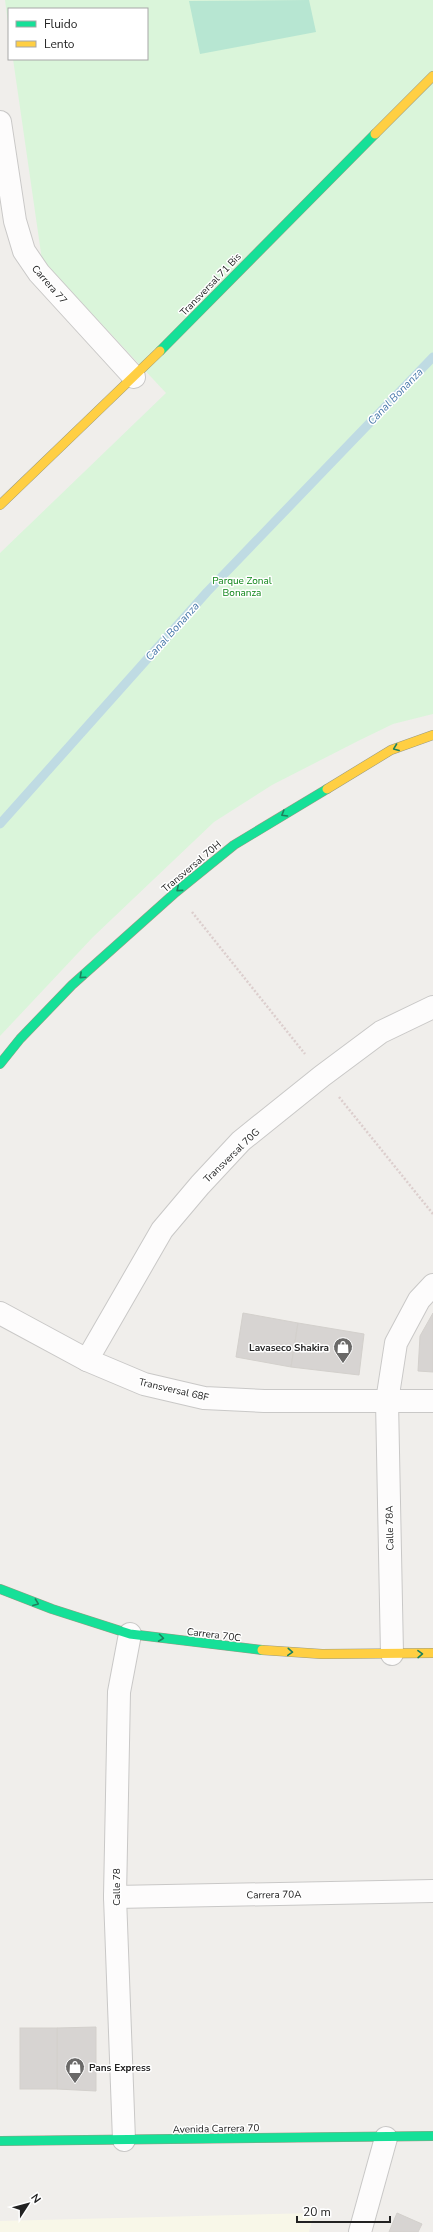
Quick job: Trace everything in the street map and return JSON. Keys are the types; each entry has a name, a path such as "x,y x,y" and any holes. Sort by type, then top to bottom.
{"street":[{"name":"Transversal 71 Bis","path":"0,505 134,377 316,192 433,76"},
{"name":"Carrera 77","path":"0,122 15,222 24,251 39,274 134,377"},
{"name":"Transversal 70H","path":"0,1064 20,1039 72,985 176,892 234,845 391,750 433,735"},
{"name":"Transversal 70G","path":"87,1360 162,1230 200,1185 241,1141 322,1076 381,1032 433,1007"},
{"name":"Calle 78A","path":"392,1654 387,1401 396,1343 419,1300 433,1285"},
{"name":"Transversal 68F","path":"0,1313 87,1360 144,1384 204,1398 264,1401 433,1401"},
{"name":"Carrera 70C","path":"0,1589 52,1609 130,1634 240,1648 322,1654 433,1653"},
{"name":"Calle 78","path":"124,2140 115,1897 119,1692 130,1634"},
{"name":"Carrera 70A","path":"115,1897 433,1891"},
{"name":"Avenida Carrera 70","path":"0,2141 386,2138 433,2136"},
{"path":"360,2232 386,2138"}],"shaded area":[{"path":"314,2213 309,2232 0,2232 0,2221"}],"green space":[{"name":"Parque Zonal Bonanza","path":"5,0 433,0 433,714 393,724 358,741 272,785 214,822 93,937 0,1036 0,553 166,393 42,260 13,60 148,60 148,8 8,8 8,23"},
{"path":"309,0 316,32 200,54 189,1"}],"building":[{"path":"243,1313 298,1323 291,1367 236,1357"},
{"path":"433,1313 433,1372 418,1371 420,1336"},
{"path":"298,1323 364,1334 359,1375 291,1367"},
{"path":"96,2027 96,2091 57,2089 57,2028"},
{"path":"20,2028 57,2028 57,2089 20,2089"},
{"path":"397,2213 422,2224 418,2232 389,2232"}],"waterway":[{"name":"Canal Bonanza","path":"0,824 207,592 433,357"}],"traffic: fast":[{"path":"160,351 375,134"},
{"path":"0,1064 20,1039 72,985 176,892 234,845 327,789"},
{"path":"0,1589 52,1609 130,1634 262,1650"},
{"path":"0,2141 433,2136"}],"traffic: slow":[{"path":"375,134 433,76"},
{"path":"0,505 160,351"},
{"path":"327,789 391,750 433,735"},
{"path":"262,1650 322,1654 433,1653"}],"place":[{"name":"Lavaseco Shakira","path":"343,1364"},
{"name":"Pans Express","path":"75,2084"}]}
